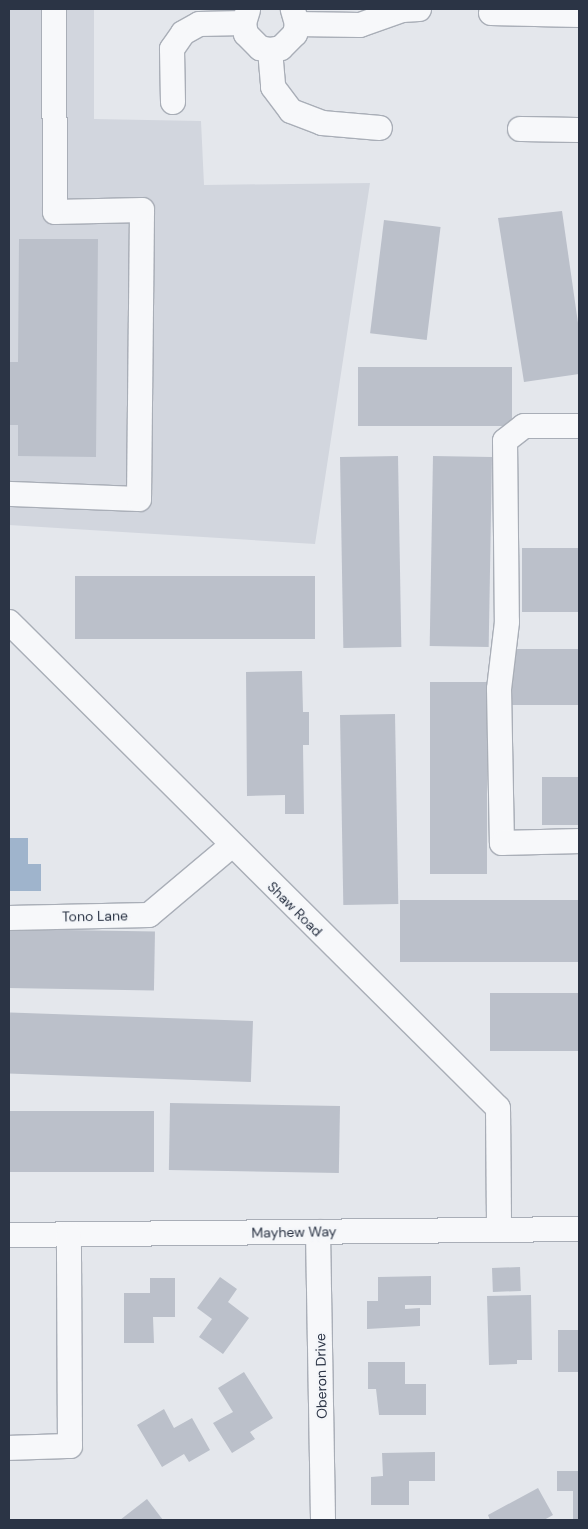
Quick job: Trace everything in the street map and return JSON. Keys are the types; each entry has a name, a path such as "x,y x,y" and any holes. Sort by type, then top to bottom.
{"street":[{"path":"9,494 139,499 142,210 55,212 54,9"},
{"path":"173,102 172,49 183,33 199,24 246,16 251,42 270,50 289,43 295,16 360,25 402,10 419,9"},
{"path":"491,13 579,15"},
{"path":"270,50 273,87 290,110 322,123 380,128"},
{"path":"520,129 579,130"},
{"path":"579,426 524,426 505,441 507,622 499,689 502,843 579,841"},
{"name":"Shaw Road","path":"9,622 231,846 498,1108 499,1229"},
{"name":"Tono Lane","path":"9,918 150,915 231,846"},
{"name":"Mayhew Way","path":"9,1234 579,1229"},
{"name":"Oberon Drive","path":"318,1232 323,1520"},
{"path":"9,1448 70,1446 69,1234"}],"shaded area":[{"path":"9,9 94,9 94,119 201,121 204,185 370,183 315,544 9,525"}],"water":[{"path":"9,838 28,838 28,864 41,864 41,891 9,891"}],"building":[{"path":"562,211 579,330 579,374 524,382 498,218"},
{"path":"384,220 441,227 427,340 370,333"},
{"path":"19,239 98,239 96,457 18,456 18,425 9,425 9,362 18,362"},
{"path":"358,367 512,367 512,426 358,426"},
{"path":"398,456 401,647 343,648 340,457"},
{"path":"433,456 492,457 489,647 430,646"},
{"path":"522,548 579,548 579,612 522,612"},
{"path":"75,576 315,576 315,639 75,639"},
{"path":"507,649 579,649 579,705 507,705"},
{"path":"302,671 303,712 309,712 309,745 303,745 304,814 285,814 285,795 247,796 246,672"},
{"path":"430,682 487,682 487,874 430,874"},
{"path":"395,714 398,904 343,905 340,715"},
{"path":"542,777 579,777 579,825 542,825"},
{"path":"400,900 579,900 579,962 400,962"},
{"path":"9,929 155,932 154,991 9,988"},
{"path":"490,993 579,993 579,1051 490,1051"},
{"path":"10,1013 253,1021 251,1082 9,1074"},
{"path":"170,1103 340,1106 339,1173 169,1170"},
{"path":"9,1111 154,1111 154,1172 9,1172"},
{"path":"520,1267 521,1291 493,1292 492,1268"},
{"path":"431,1276 431,1305 405,1305 405,1309 420,1308 420,1326 367,1329 367,1301 378,1301 378,1277"},
{"path":"220,1277 237,1289 228,1302 249,1318 223,1354 199,1337 212,1319 197,1308"},
{"path":"150,1278 175,1278 175,1317 153,1317 154,1343 124,1343 124,1293 150,1293"},
{"path":"531,1295 532,1360 517,1360 517,1364 489,1365 487,1296"},
{"path":"558,1330 579,1330 579,1372 558,1372"},
{"path":"368,1362 405,1362 405,1384 426,1384 426,1415 379,1415 376,1389 368,1389"},
{"path":"244,1372 273,1418 250,1432 255,1439 232,1453 213,1423 233,1412 218,1388"},
{"path":"164,1409 174,1428 192,1418 210,1450 189,1462 184,1454 162,1467 137,1425"},
{"path":"435,1452 435,1481 409,1481 409,1505 371,1505 371,1477 383,1476 382,1453"},
{"path":"557,1471 579,1471 579,1520 573,1520 573,1491 557,1491"},
{"path":"538,1488 553,1515 544,1520 490,1520 488,1515"},
{"path":"147,1499 163,1520 120,1520"}]}
